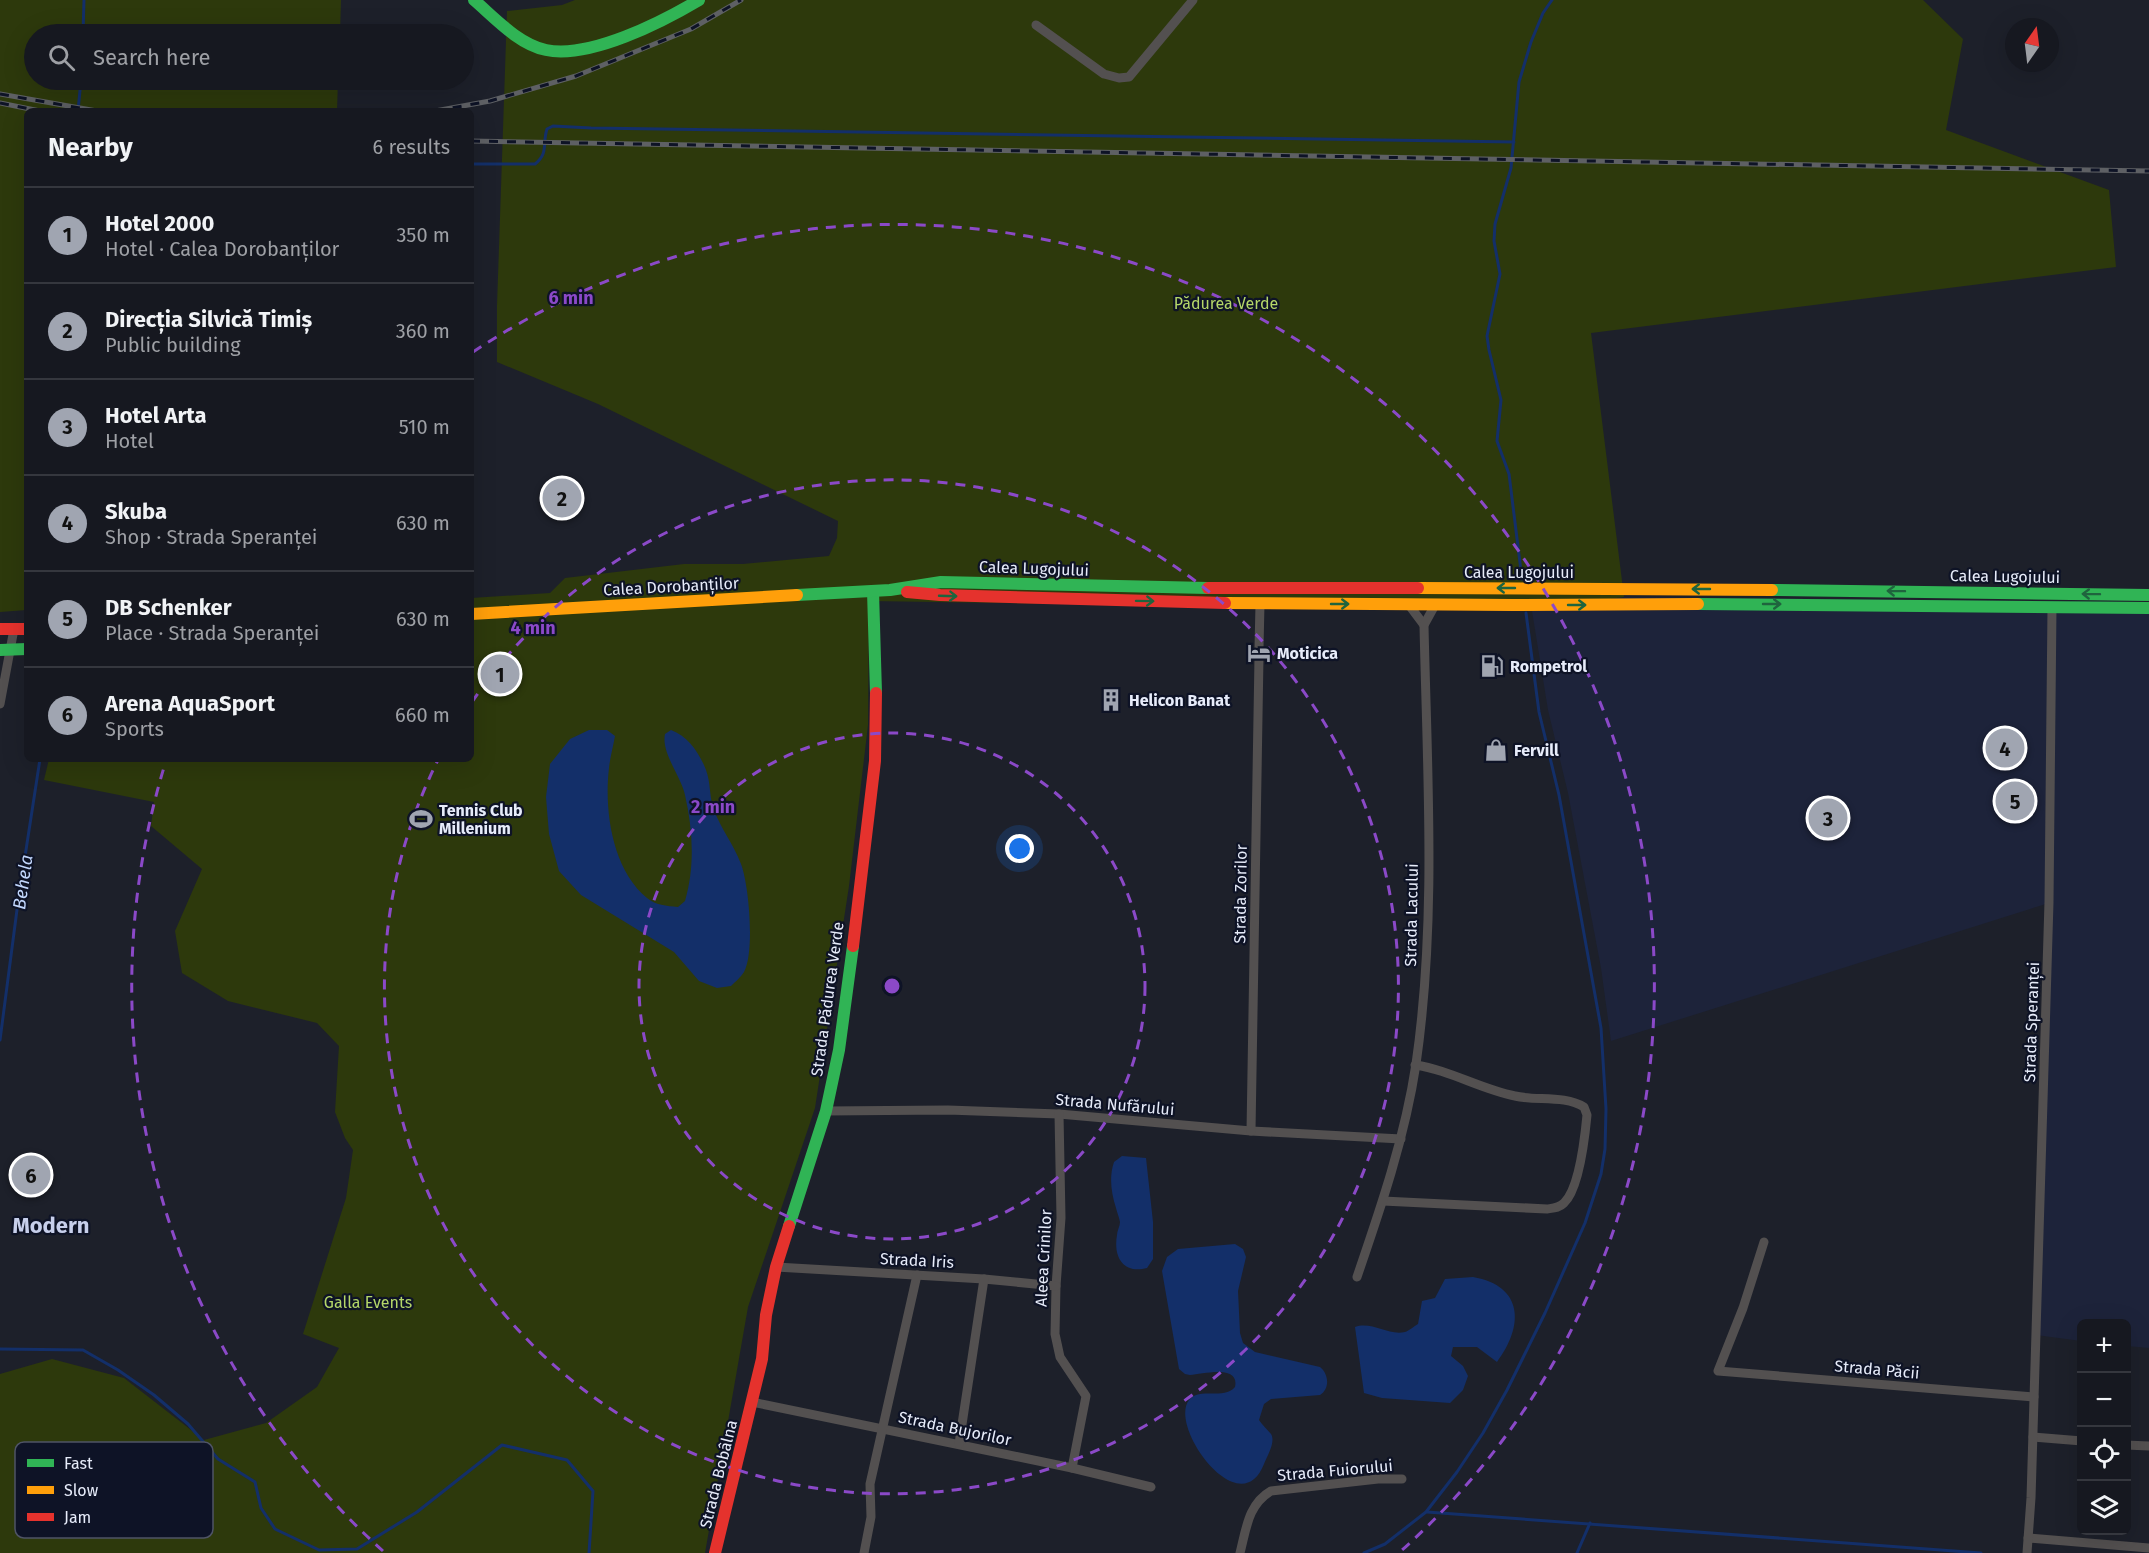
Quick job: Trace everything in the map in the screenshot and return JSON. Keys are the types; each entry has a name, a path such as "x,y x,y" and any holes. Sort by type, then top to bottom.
{"main road":[{"path":"474,0 515,35 548,50 564,51 614,40 699,0"},
{"name":"Calea Lugojului","path":"873,591 941,582 1260,589 1791,589 2149,595"},
{"name":"Calea Lugojului","path":"890,590 940,596 1260,604 1777,603 2149,608"},
{"name":"Calea Dorobanților","path":"474,614 873,591"},
{"name":"Strada Pădurea Verde","path":"752,1402 762,1359 766,1316 776,1267 826,1112 846,1001 873,785 876,725 873,591"},
{"path":"0,629 21,629"},
{"path":"5,650 24,649"},
{"name":"Strada Bobâlna","path":"715,1553 752,1402"}],"street":[{"path":"1036,25 1104,74 1119,78 1129,77 1193,0"},
{"name":"Strada Zorilor","path":"1251,1131 1260,604"},
{"path":"1409,605 1424,625"},
{"name":"Strada Lacului","path":"1357,1277 1401,1139 1415,1065 1425,979 1428,918 1424,625 1435,605"},
{"name":"Strada Speranței","path":"2027,1553 2049,902 2052,607"},
{"path":"0,704 5,650 21,629"},
{"path":"1383,1201 1547,1209 1562,1205 1574,1186 1587,1115 1584,1107 1569,1101 1516,1097 1495,1092 1432,1068 1415,1065"},
{"name":"Strada Nufărului","path":"826,1112 948,1110 1059,1114 1251,1131 1401,1139"},
{"name":"Aleea Crinilor","path":"1059,1114 1062,1201 1055,1334 1058,1353 1086,1396 1072,1468"},
{"name":"Strada Păcii","path":"1764,1242 1743,1308 1718,1371 2034,1397"},
{"name":"Strada Iris","path":"776,1267 984,1279 1056,1286"},
{"path":"864,1553 871,1517 870,1484 917,1275"},
{"path":"959,1444 984,1279"},
{"name":"Strada Bujorilor","path":"752,1402 1072,1468 1151,1487"},
{"path":"2032,1437 2077,1441"},
{"path":"2131,1445 2149,1446"},
{"name":"Strada Fuiorului","path":"1240,1551 1253,1508 1271,1491 1366,1480 1402,1479"},
{"path":"2028,1538 2149,1548"}],"shaded area":[{"path":"1624,597 2149,602 2149,1348 2131,1346 2131,1319 2077,1319 2077,1340 2036,1335 2049,903 1611,1041 1601,968 1568,793 1548,710 1532,611"}],"green space":[{"path":"0,0 341,0 340,24 24,24 24,90 338,90 337,108 24,108 24,610 0,612"},
{"name":"Pădurea Verde","path":"575,0 1923,0 1963,39 1946,130 2109,190 2116,267 1591,333 1624,597 1532,611 869,601 868,725 849,886 815,1108 748,1307 705,1553 0,1553 0,1374 52,1359 124,1378 204,1440 266,1423 317,1387 339,1348 303,1334 346,1198 353,1150 345,1138 335,1112 339,1046 317,1023 228,1001 182,973 175,931 202,869 151,826 154,802 44,780 48,762 474,762 474,598 550,593 565,578 684,564 743,564 829,556 837,538 838,521 598,404 497,362 507,11 562,5"}],"water":[{"path":"589,730 607,730 615,736 609,764 608,784 613,838 618,855 635,886 647,898 661,905 678,907 685,901 692,862 690,822 685,795 666,749 665,734 671,730 683,737 693,746 700,758 708,775 714,810 741,864 746,887 750,918 749,950 743,974 731,986 717,988 699,981 674,952 581,895 559,871 549,834 546,797 550,764 570,739"},
{"path":"1122,1156 1146,1158 1153,1222 1153,1259 1147,1268 1132,1269 1126,1266 1117,1251 1117,1233 1120,1222 1111,1179 1114,1162"},
{"path":"1235,1244 1243,1249 1246,1257 1238,1291 1240,1333 1243,1343 1255,1352 1320,1367 1327,1381 1320,1395 1271,1399 1264,1404 1259,1420 1271,1434 1271,1449 1253,1480 1239,1484 1224,1478 1197,1448 1188,1430 1185,1413 1189,1400 1193,1396 1225,1393 1235,1387 1235,1380 1232,1375 1226,1373 1211,1372 1190,1375 1179,1369 1162,1271 1167,1257 1178,1249"},
{"path":"1473,1277 1490,1282 1502,1289 1510,1298 1514,1309 1515,1322 1512,1335 1497,1362 1477,1347 1453,1347 1451,1356 1463,1366 1468,1376 1463,1390 1450,1403 1382,1398 1364,1393 1355,1327 1368,1326 1399,1333 1407,1331 1418,1324 1422,1301 1435,1298 1445,1279"}],"waterway":[{"name":"Behela","path":"83,24 84,0"},
{"path":"1522,579 1509,474 1497,441 1501,400 1487,336 1500,274 1494,241 1495,224 1511,168 1519,82 1531,42 1543,13 1552,0"},
{"name":"Behela","path":"78,108 80,90"},
{"path":"474,164 535,164 544,152 547,129 553,126 1514,142"},
{"path":"1364,1553 1385,1544 1426,1512 1483,1433 1545,1313 1585,1223 1601,1174 1605,1149 1606,1109 1601,1028 1559,795 1539,712 1526,613"},
{"name":"Behela","path":"0,1040 40,762"},
{"path":"0,1349 83,1350 118,1370 154,1395 188,1424 203,1442"},
{"path":"213,1453 218,1459 255,1482 261,1508 275,1529 319,1550 357,1549 417,1512 502,1445 567,1460 593,1491 589,1553"},
{"path":"1427,1512 1981,1553"},
{"path":"1577,1553 1590,1523"}],"railway":[{"path":"452,108 490,101 576,76 691,29 741,0"},
{"path":"0,94 80,108"},
{"path":"0,103 25,108"},
{"path":"474,141 2149,171"}],"traffic: fast":[{"path":"474,0 507,30 526,42 546,50 564,51 583,49 625,37 699,0"},
{"path":"797,595 890,590 941,582 1208,588"},
{"path":"1772,590 2149,595"},
{"path":"873,591 876,693"},
{"path":"1698,604 2149,608"},
{"path":"0,650 24,649"},
{"path":"789,1226 826,1111 839,1050 853,946"}],"traffic: slow":[{"path":"1418,588 1772,590"},
{"path":"474,614 797,595"},
{"path":"1225,603 1698,604"}],"traffic: jam":[{"path":"1208,588 1418,588"},
{"path":"907,592 940,595 1225,603"},
{"path":"0,629 24,629"},
{"path":"853,946 875,761 876,693"},
{"path":"715,1553 762,1359 766,1315 776,1267 789,1226"}],"place":[{"name":"Direcția Silvică Timiș","path":"562,498"},
{"name":"Moticica","path":"1259,653"},
{"name":"Rompetrol","path":"1492,666"},
{"name":"Hotel 2000","path":"500,674"},
{"name":"Helicon Banat","path":"1111,700"},
{"name":"Skuba","path":"2005,748"},
{"name":"Fervill","path":"1496,750"},
{"name":"DB Schenker","path":"2015,801"},
{"name":"Hotel Arta","path":"1828,818"},
{"name":"Tennis Club Millenium","path":"421,819"},
{"name":"Arena AquaSport","path":"31,1175"}],"district":[{"name":"Modern","path":"51,1225"}],"park label":[{"name":"Galla Events","path":"368,1302"}]}
